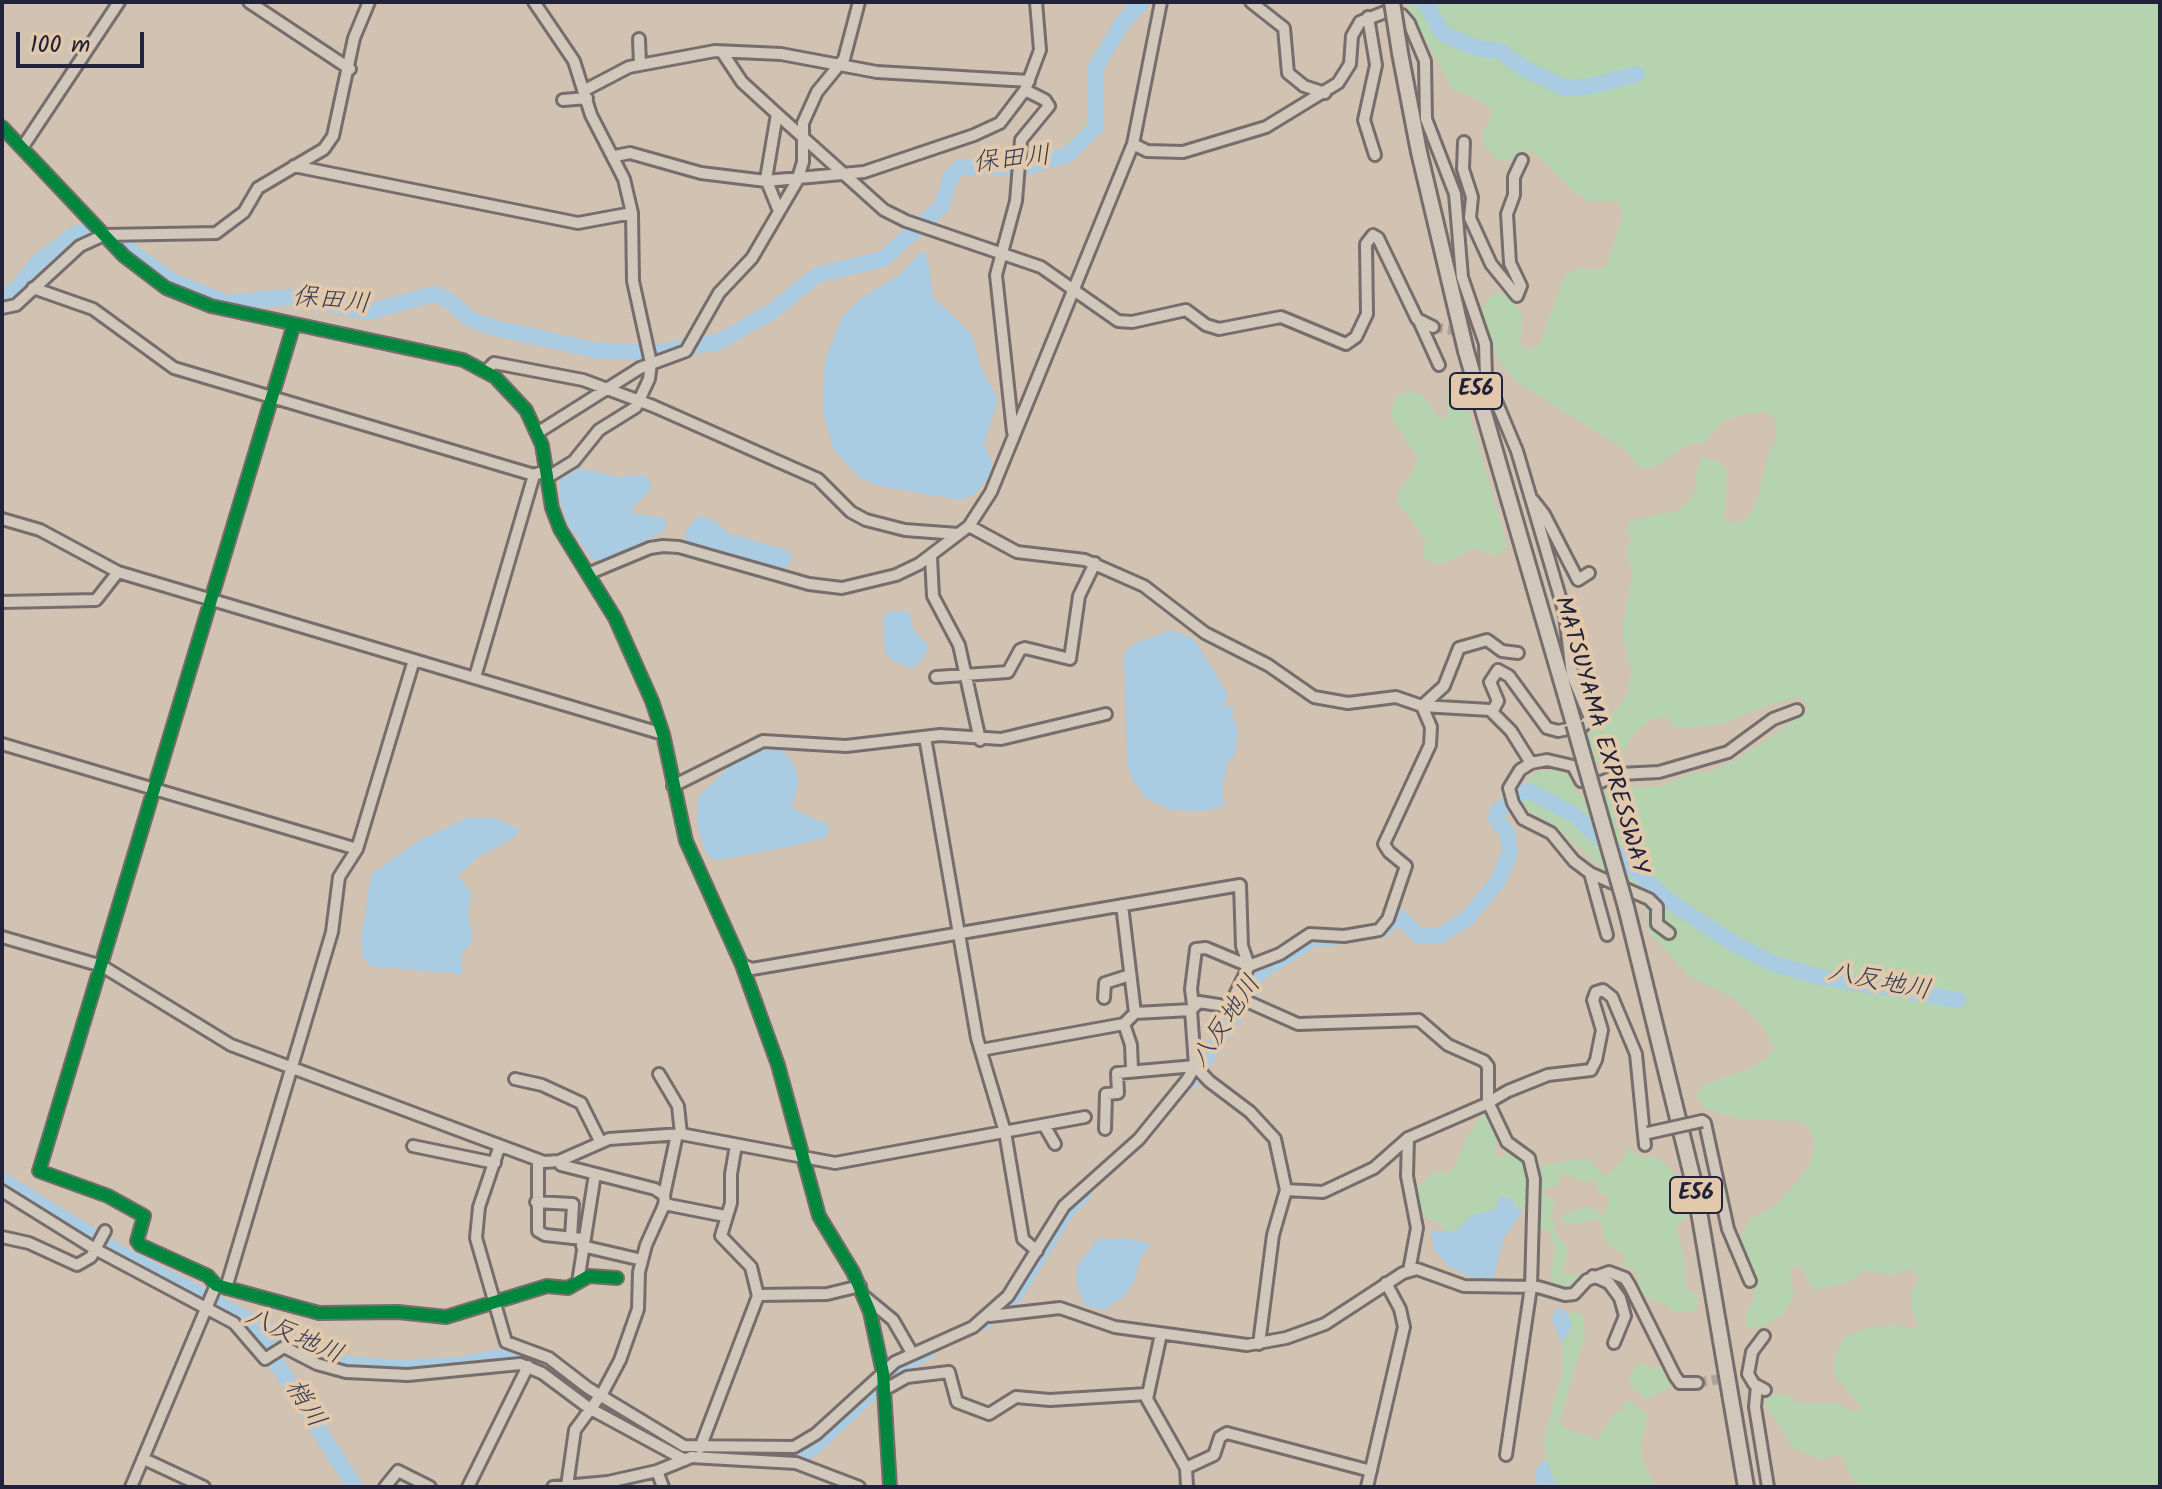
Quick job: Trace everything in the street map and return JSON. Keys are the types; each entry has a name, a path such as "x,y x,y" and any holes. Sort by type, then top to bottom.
{"highway":[{"name":"MATSUYAMA EXPRESSWAY","path":"1392,2 1419,152 1469,364 1626,907 1695,1188 1746,1487"}],"street":[{"path":"22,148 119,2"},
{"path":"249,2 350,69"},
{"path":"2,308 16,305 80,246 104,235 216,233 244,212 258,188 330,144 350,69 357,27 369,2"},
{"path":"33,288 93,309 174,368 534,475 548,474 574,461 599,430 628,414 641,401 651,363 633,281 632,213 615,156 596,125 574,61 534,2"},
{"path":"537,433 651,363 688,348 719,293 752,258 798,178 802,128 812,102 839,66 859,2"},
{"path":"615,156 630,153 701,173 766,181 845,176 880,168 988,129 1009,115 1027,86 1040,50 1036,2"},
{"path":"590,573 650,548 663,546 679,547 809,584 842,588 896,575 931,557 969,526 991,492 1133,144 1161,2"},
{"path":"1251,2 1284,28 1288,73 1304,86 1325,93"},
{"path":"1133,144 1156,152 1199,149 1266,127 1325,93 1345,74 1352,54 1352,36 1368,17 1385,12 1402,15 1420,41 1426,68 1426,119 1455,194 1463,286 1482,332 1488,385 1517,451 1531,498 1565,614 1572,675 1590,718 1583,726 1558,731 1547,728 1509,676 1498,670 1490,682 1498,701 1492,712"},
{"path":"1368,17 1376,65 1364,120 1375,155"},
{"path":"639,39 640,65"},
{"path":"563,100 586,94 640,65 699,52 781,54 839,66 1027,86 1049,106 1021,140 1016,201 1001,253 996,285 1014,434"},
{"path":"722,52 742,82 884,210 920,226 1041,267 1118,321 1132,322 1186,310 1206,325 1219,329 1281,317 1346,344 1356,337 1367,314 1366,244 1373,235 1378,238 1439,365"},
{"path":"777,114 766,181 779,211"},
{"path":"2,127 146,275 181,296 211,306 451,357 486,371 519,400 537,433 560,529 615,618 663,734 690,852 742,965 778,1065 819,1216 865,1297 883,1373 890,1487"},
{"path":"1464,142 1463,169 1472,197 1470,218 1491,264 1513,292 1520,295 1521,286 1510,263 1507,214 1522,160"},
{"path":"294,166 578,223 632,213"},
{"path":"1455,194 1470,208"},
{"path":"1420,323 1433,327"},
{"path":"294,324 39,1171 108,1196 144,1216 137,1241 140,1245 208,1276 219,1288 299,1309 337,1315 379,1312 446,1317 547,1286 568,1288 589,1276 617,1278"},
{"path":"1470,333 1482,332"},
{"path":"486,371 494,363 570,377 610,390 818,479 851,512 866,520 905,530 958,534"},
{"path":"475,677 534,475"},
{"path":"1531,498 1544,514 1578,580 1589,573"},
{"path":"2,519 40,530 118,572 663,734"},
{"path":"969,526 1017,552 1095,563 1159,595 1205,633 1268,665 1314,697 1348,703 1396,697 1422,706 1478,707 1492,712 1511,731 1531,763"},
{"path":"931,557 933,596 959,645 980,740"},
{"path":"936,677 1008,672 1020,650 1025,648 1070,659 1079,596 1095,563"},
{"path":"2,602 96,600 118,572"},
{"path":"1422,706 1444,686 1459,648 1487,640 1502,651 1518,653"},
{"path":"131,1487 206,1305 219,1288 293,1068 332,932 339,877 357,849 414,660"},
{"path":"981,1050 1124,1024 1135,1013 1192,1008 1199,1002 1225,1006 1235,996 1249,966 1280,954 1310,934 1372,933 1388,919 1406,866 1384,844 1430,745 1431,727 1422,706"},
{"path":"1669,933 1657,924 1657,907 1649,899 1590,873 1574,861 1551,833 1523,819 1513,803 1509,788 1520,770 1531,763 1560,761 1573,766 1581,781 1601,782 1620,774 1659,772 1728,752 1773,719 1797,710"},
{"path":"673,786 763,741 846,746 925,737 1001,739 1106,714"},
{"path":"925,737 981,1050 1005,1132 1023,1239 1037,1251"},
{"path":"2,744 357,849"},
{"path":"1590,873 1607,935"},
{"path":"742,965 752,969 1240,885 1242,946 1249,966"},
{"path":"1122,905 1135,1013"},
{"path":"2,937 102,966 231,1045 538,1161 559,1161 600,1141 679,1134 835,1163 1085,1117"},
{"path":"499,1148 479,1207 476,1238 506,1342 549,1358 600,1395 684,1446 794,1447 805,1442 883,1373 912,1353 973,1327 988,1316 1020,1281 1064,1206 1139,1139 1195,1066 1191,989 1196,949 1206,948 1249,966"},
{"path":"1104,998 1105,983 1130,975"},
{"path":"1286,1190 1316,1193 1331,1188 1374,1168 1408,1138 1548,1075 1591,1070 1602,1030 1594,996 1606,990 1636,1054 1645,1138 1702,1121 1705,1123 1728,1229 1750,1281"},
{"path":"1235,996 1298,1024 1419,1020 1448,1045 1484,1061 1489,1076 1488,1102 1507,1142 1525,1154 1531,1164 1531,1287 1506,1455"},
{"path":"1124,1024 1131,1045 1132,1069"},
{"path":"1105,1129 1106,1094 1118,1093 1117,1073 1132,1069 1195,1066 1271,1133 1286,1190 1273,1235 1259,1344"},
{"path":"567,1486 575,1430 620,1360 638,1309 642,1260 664,1200 679,1134 678,1106 659,1074"},
{"path":"515,1079 542,1085 581,1103 600,1141"},
{"path":"1044,1125 1055,1144"},
{"path":"1408,1138 1407,1176 1417,1228 1409,1271"},
{"path":"700,1448 758,1295 751,1267 722,1241 725,1216 731,1203 731,1174 736,1145"},
{"path":"413,1146 495,1163"},
{"path":"538,1161 538,1231 642,1260"},
{"path":"559,1161 561,1165 655,1189 664,1200 725,1216"},
{"path":"579,1241 595,1174"},
{"path":"2,1191 100,1240 206,1305 234,1323 265,1359 284,1347 317,1364 346,1372 408,1375 454,1372 497,1364 528,1366 589,1408 688,1458 796,1463 859,1487"},
{"path":"536,1202 573,1204 579,1241 578,1282"},
{"path":"2,1237 29,1243 70,1265 85,1262 100,1240"},
{"path":"988,1316 1060,1308 1104,1324 1232,1345 1259,1344 1325,1324 1409,1271 1424,1271 1464,1286 1531,1287 1574,1294 1593,1276 1609,1272 1625,1278 1680,1383 1697,1383"},
{"path":"1593,1276 1609,1283 1620,1298 1625,1316 1614,1343"},
{"path":"1367,1487 1404,1327 1400,1309 1386,1283"},
{"path":"758,1295 827,1294 860,1286"},
{"path":"865,1297 893,1320 912,1353"},
{"path":"1161,1334 1147,1394 1186,1468 1187,1487"},
{"path":"1764,1336 1752,1352 1745,1375 1761,1388 1755,1407 1768,1487"},
{"path":"468,1487 528,1366"},
{"path":"884,1390 907,1377 949,1372 957,1402 989,1414 1016,1397 1050,1400 1147,1394"},
{"path":"1186,1468 1214,1455 1220,1437 1227,1433 1371,1471"},
{"path":"553,1487 657,1471 712,1447"},
{"path":"144,1459 204,1487"},
{"path":"385,1487 398,1471 430,1487"},
{"path":"657,1471 663,1487"}],"green space":[{"path":"1405,2 2160,2 2160,1487 1867,1487 1853,1481 1840,1453 1823,1460 1794,1449 1765,1402 1768,1396 1784,1394 1797,1403 1834,1403 1853,1411 1860,1410 1861,1406 1834,1375 1835,1355 1845,1337 1868,1328 1892,1325 1915,1328 1918,1324 1911,1307 1912,1292 1919,1277 1911,1269 1894,1275 1864,1271 1850,1282 1814,1290 1799,1265 1790,1268 1794,1297 1781,1316 1762,1327 1747,1329 1745,1317 1754,1297 1755,1279 1740,1236 1751,1218 1774,1207 1811,1164 1814,1137 1804,1122 1734,1118 1702,1107 1696,1093 1702,1085 1753,1068 1774,1051 1771,1040 1755,1017 1732,997 1689,976 1649,932 1644,903 1634,886 1597,865 1555,825 1530,813 1523,803 1522,791 1527,779 1538,771 1557,770 1570,776 1575,790 1584,799 1623,785 1640,788 1666,785 1686,774 1710,771 1738,759 1810,709 1800,698 1777,702 1724,723 1683,729 1672,727 1667,717 1651,719 1636,731 1618,758 1606,766 1595,761 1588,741 1590,732 1619,707 1628,692 1631,669 1622,631 1633,572 1626,553 1631,542 1628,535 1630,521 1676,511 1687,503 1697,487 1696,472 1703,457 1720,462 1727,469 1724,520 1735,523 1747,519 1755,506 1768,455 1776,440 1776,420 1766,412 1739,415 1720,424 1704,444 1689,444 1652,468 1640,469 1627,451 1517,382 1498,359 1482,312 1484,304 1494,293 1502,293 1520,310 1523,323 1520,342 1526,350 1539,346 1565,275 1579,268 1597,270 1607,266 1623,214 1618,202 1588,201 1572,190 1535,153 1524,150 1510,161 1499,161 1484,145 1482,135 1493,112 1482,101 1453,90"},
{"path":"1453,383 1462,388 1507,545 1498,556 1474,549 1439,565 1422,557 1426,540 1397,502 1399,491 1413,473 1417,457 1390,415 1396,395 1410,391 1423,395 1437,416 1447,418 1447,390"},
{"path":"1483,1113 1494,1121 1498,1132 1495,1154 1500,1159 1510,1150 1535,1167 1588,1159 1606,1176 1623,1161 1628,1147 1638,1155 1659,1158 1681,1179 1688,1216 1676,1227 1684,1256 1686,1286 1688,1291 1698,1295 1697,1310 1673,1313 1668,1306 1642,1294 1635,1270 1624,1267 1624,1253 1612,1249 1605,1239 1600,1219 1568,1225 1560,1218 1586,1207 1592,1207 1602,1215 1606,1212 1610,1197 1599,1193 1596,1180 1585,1182 1563,1173 1559,1183 1541,1193 1552,1198 1555,1204 1550,1217 1556,1222 1553,1227 1567,1248 1563,1274 1580,1274 1575,1284 1567,1287 1550,1281 1555,1248 1550,1233 1536,1225 1530,1197 1523,1211 1498,1204 1490,1212 1472,1215 1455,1232 1443,1231 1442,1225 1428,1219 1419,1210 1415,1190 1432,1173 1448,1173 1456,1165 1467,1137"},
{"path":"1573,1310 1584,1316 1585,1333 1560,1421 1563,1427 1597,1440 1612,1416 1621,1411 1623,1402 1631,1401 1647,1415 1641,1445 1643,1462 1655,1486 1666,1487 1557,1487 1546,1459 1544,1441 1563,1368 1562,1343 1568,1314"},
{"path":"1643,1362 1651,1369 1665,1366 1672,1379 1669,1388 1645,1400 1639,1391 1632,1389 1629,1380 1635,1366"}],"water":[{"path":"922,251 927,254 933,297 972,335 981,367 998,400 984,443 991,460 991,475 974,495 960,500 879,486 857,476 833,448 823,413 825,360 842,317 860,299 899,275"},
{"path":"580,468 618,477 641,475 649,479 652,488 633,507 633,513 664,518 667,522 664,531 605,561 592,560 567,523 559,498 560,479"},
{"path":"698,516 714,520 728,533 789,551 792,555 789,566 781,568 687,542 684,534"},
{"path":"890,611 909,612 914,631 929,645 922,660 912,669 892,660 885,652 883,618"},
{"path":"1172,630 1194,639 1227,693 1224,705 1235,709 1232,715 1238,729 1235,755 1228,762 1222,788 1225,805 1204,811 1171,810 1146,798 1132,779 1127,762 1124,655 1133,644"},
{"path":"779,748 790,758 798,774 797,793 792,802 795,810 829,826 827,836 715,861 705,851 697,823 698,797 732,764 760,750"},
{"path":"469,817 496,818 520,830 512,839 477,858 458,875 471,893 468,914 473,939 462,954 462,974 370,966 362,956 361,939 371,874 422,839"},
{"path":"1501,1196 1512,1199 1515,1207 1523,1211 1504,1238 1493,1279 1470,1277 1447,1265 1434,1250 1431,1230 1455,1232 1472,1215 1495,1209"},
{"path":"1125,1238 1151,1244 1141,1257 1133,1284 1122,1298 1104,1310 1084,1305 1076,1283 1078,1265 1098,1239"},
{"path":"1555,1308 1566,1311 1572,1325 1562,1343 1552,1320"},
{"path":"1546,1459 1557,1487 1537,1487 1535,1470"}],"waterway":[{"name":"保田川","path":"653,353 719,342 771,312 817,275 883,259 942,206 951,177 959,168 1029,166 1068,155 1096,127 1096,67 1123,22 1142,2"},
{"name":"保田川","path":"1425,2 1443,34 1479,49 1500,51 1522,67 1565,88 1591,86 1637,74"},
{"name":"保田川","path":"2,297 16,290 37,263 73,235 84,230 95,233"},
{"name":"保田川","path":"117,241 173,281 226,303 290,297 368,312 434,294 447,299 470,319 495,328 595,350 645,353"},
{"name":"八反地川","path":"1382,930 1398,916 1419,936 1439,936 1467,919 1499,880 1510,852 1508,834 1496,819 1498,811 1516,795 1530,791 1576,816 1670,902 1735,944 1775,964 1815,976 1958,1000"},
{"name":"八反地川","path":"1190,1081 1249,994 1258,973 1313,939 1333,938"},
{"name":"八反地川","path":"2,1180 120,1253 317,1355 347,1364 399,1368 458,1365 512,1355 531,1358 605,1411 686,1454"},
{"name":"八反地川","path":"984,1322 1015,1295 1068,1209 1084,1193"},
{"name":"梢川","path":"252,1324 355,1487"},
{"name":"八反地川","path":"770,1459 795,1457 813,1448 895,1369 928,1351"}],"tunnel":[{"path":"1433,327 1470,333"},
{"path":"1697,1383 1742,1375"}],"cycle path":[{"path":"2,127 124,256 166,288 211,306 463,360 495,377 526,410 542,445 552,508 560,529 615,618 652,701 663,734 686,841 742,965 778,1065 819,1216 853,1272 870,1312 883,1373 890,1487"},
{"path":"294,324 39,1171 108,1196 144,1216 137,1241 140,1245 208,1276 216,1285 319,1313 398,1312 446,1317 547,1286 568,1288 589,1276 617,1278"}]}
